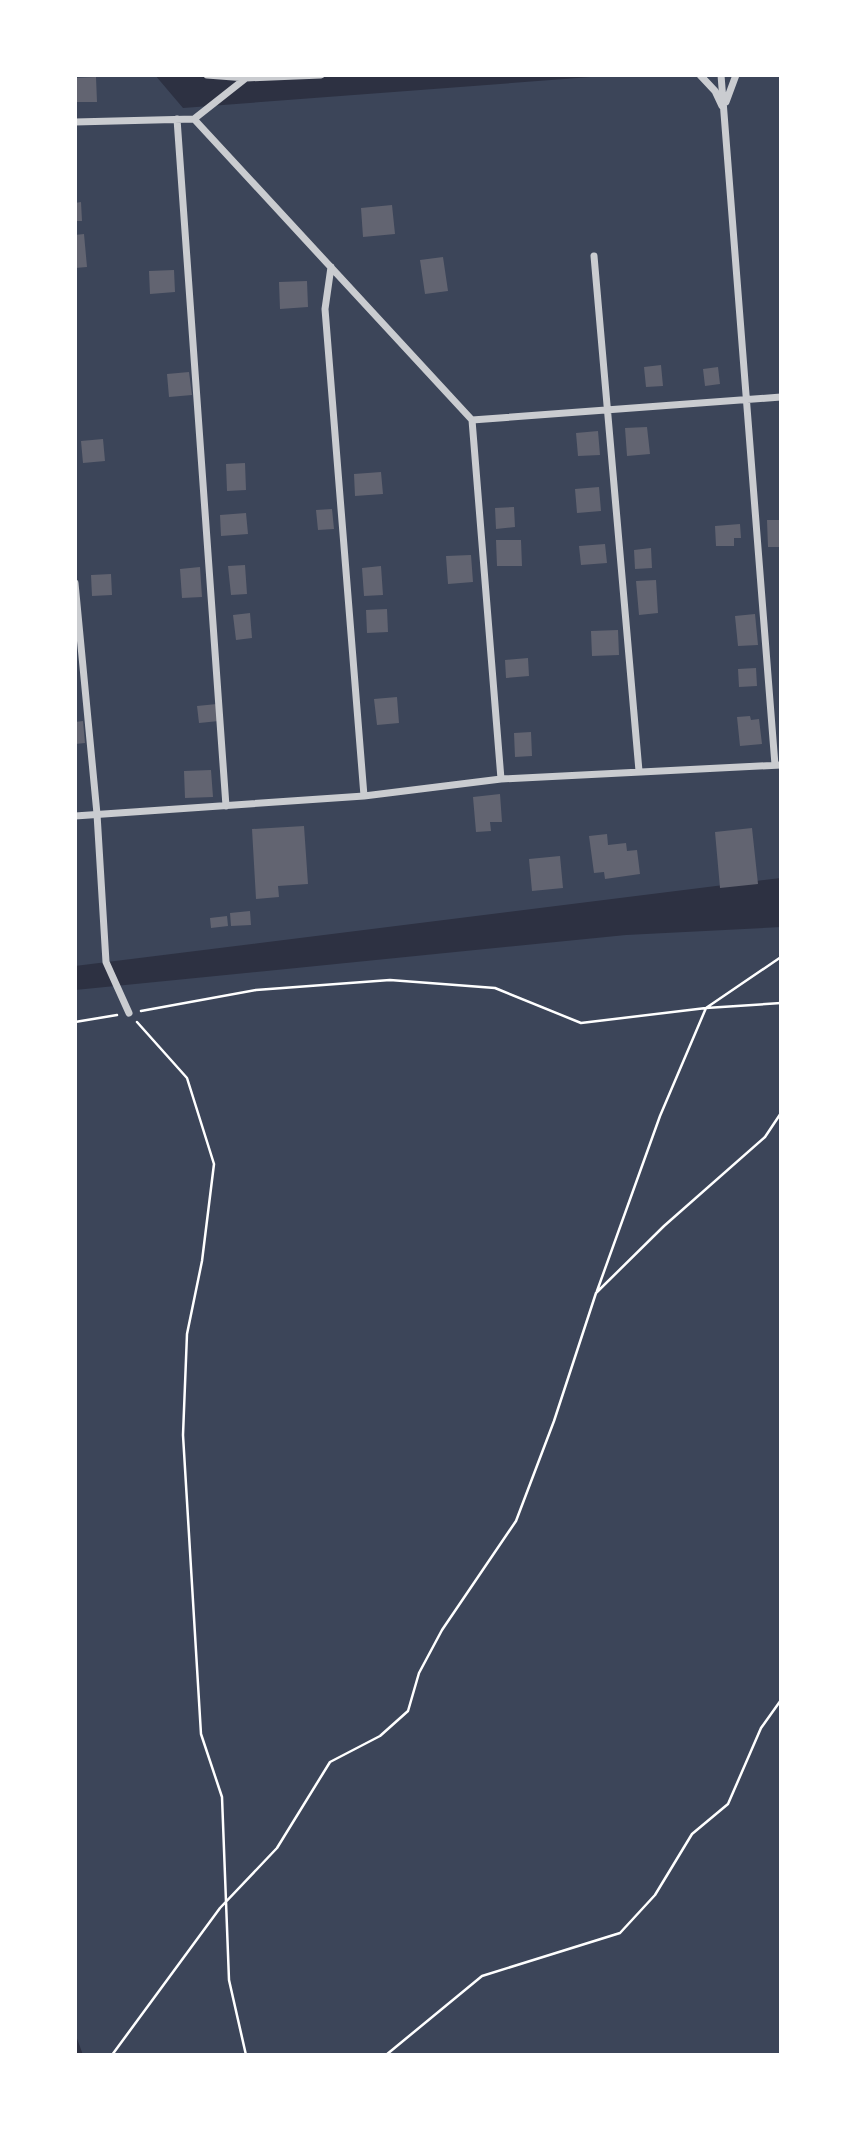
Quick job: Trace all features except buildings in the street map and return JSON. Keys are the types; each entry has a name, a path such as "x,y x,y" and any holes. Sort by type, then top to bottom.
{"street":[{"path":"207,75 246,78 321,75"},
{"path":"701,75 715,91 724,109"},
{"path":"75,816 364,796 501,779 778,765 721,75"},
{"path":"724,109 736,75"},
{"path":"75,122 194,119 246,78"},
{"path":"177,119 226,806"},
{"path":"194,119 472,420 501,779"},
{"path":"594,256 639,771"},
{"path":"331,267 325,309 364,796"},
{"path":"472,420 781,397"},
{"path":"75,583 97,814 106,962 129,1013"}],"path":[{"path":"112,2055 227,1900 277,1848 330,1762 380,1737 408,1711 419,1673 442,1630 516,1521 554,1421 596,1293 660,1116 706,1008 781,957"},
{"path":"75,1022 256,990 390,980 495,988 580,1023 706,1008 781,1003"},
{"path":"129,1013 187,1078 214,1164 202,1261 187,1334 183,1436 201,1734 222,1797 229,1980 246,2055"},
{"path":"596,1293 664,1226 765,1137 781,1113"},
{"path":"387,2055 482,1976 620,1933 655,1895 692,1834 728,1804 761,1728 781,1700"}],"shaded area":[{"path":"75,75 155,75 183,108 617,75 781,75 781,878 75,966"},
{"path":"781,927 781,2055 83,2055 75,2033 75,990 626,935"}]}
